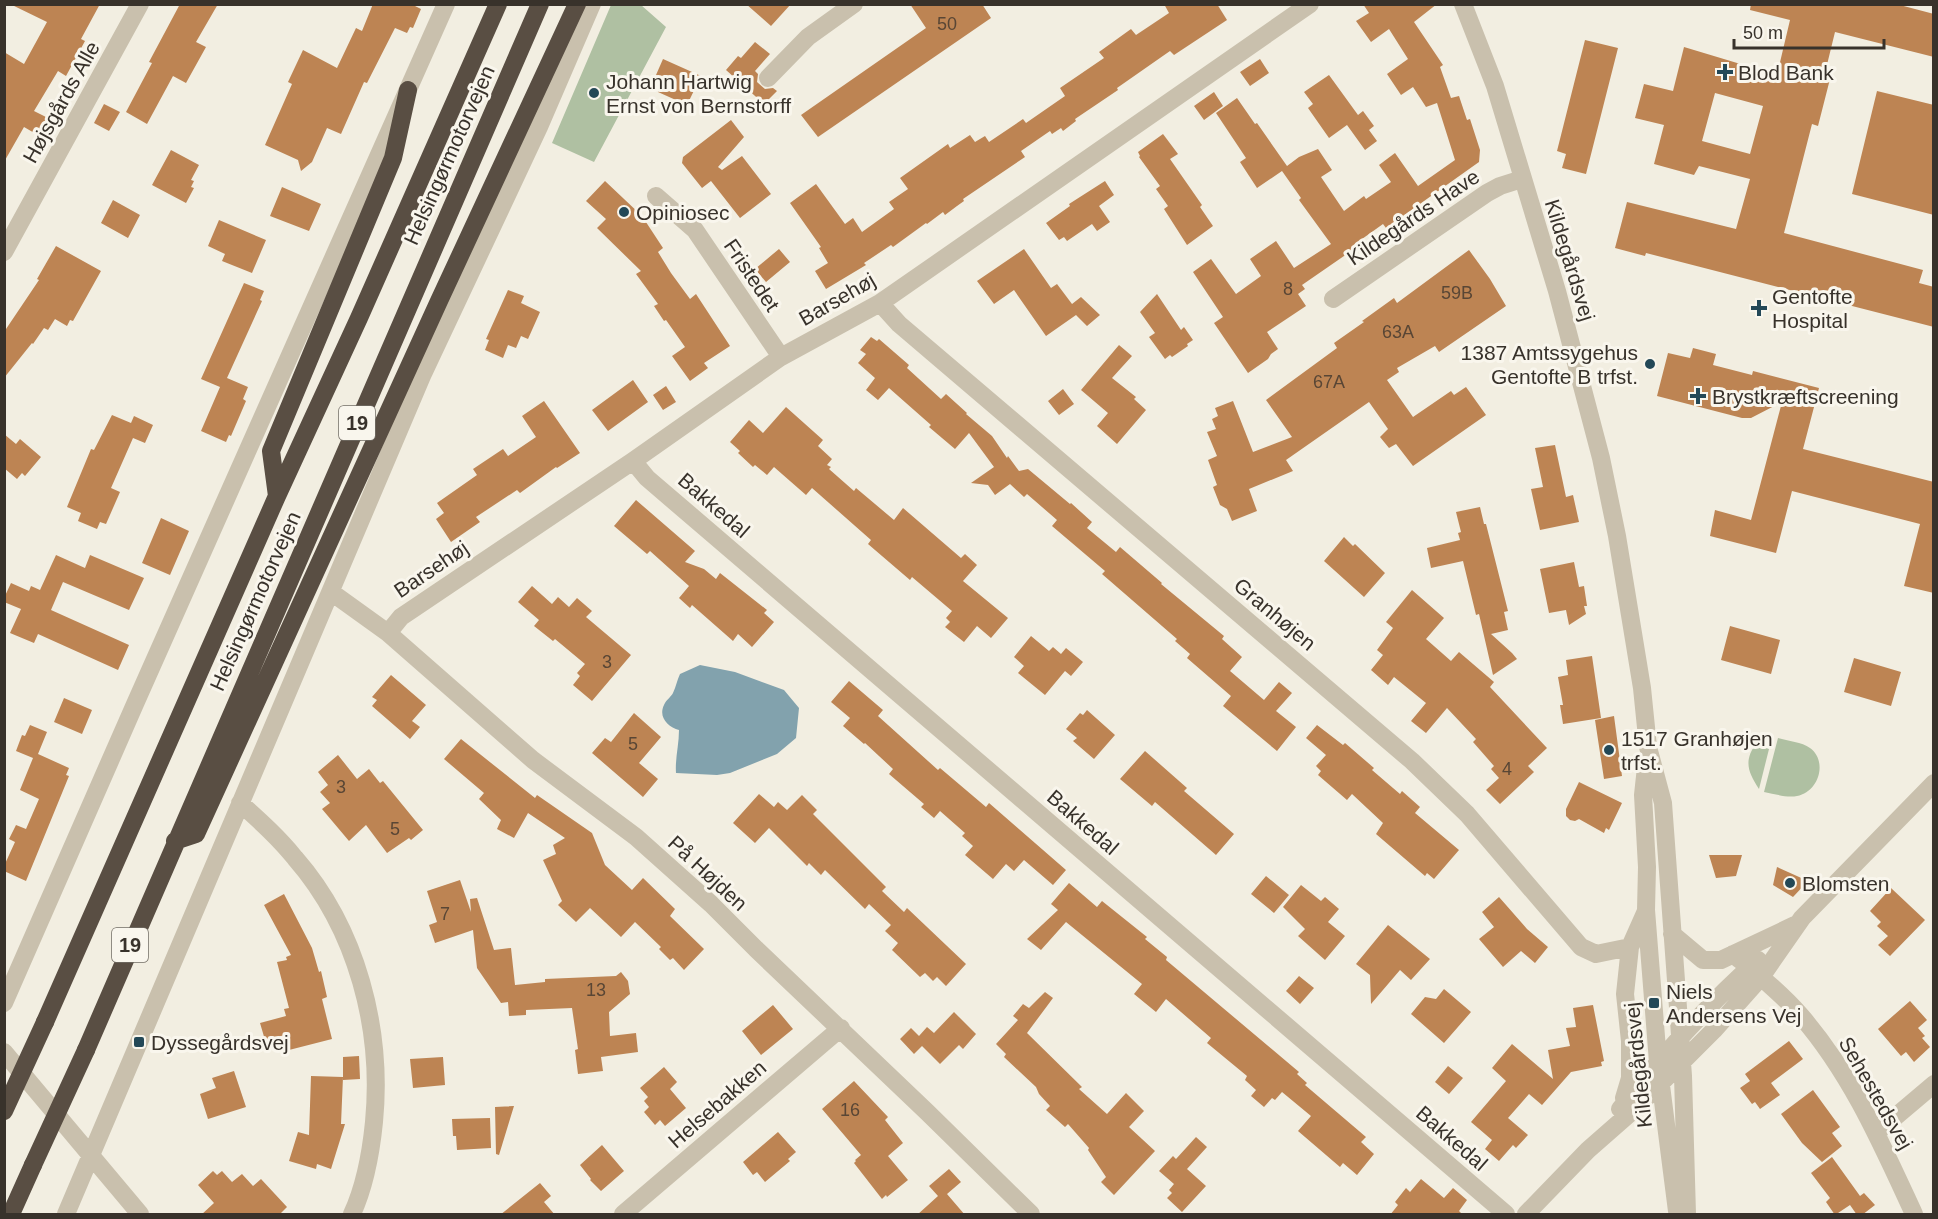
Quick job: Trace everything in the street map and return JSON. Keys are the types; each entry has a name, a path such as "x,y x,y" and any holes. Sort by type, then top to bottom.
{"highway":[{"name":"Helsingørmotorvejen","path":"4,1111 498,4"},
{"name":"Helsingørmotorvejen","path":"11,1215 86,1050 540,4"},
{"path":"175,841 196,834 577,4"},
{"path":"277,496 271,451 393,158 408,90"}],"street":[{"name":"Højsgårds Alle","path":"4,252 140,4"},
{"path":"4,1004 446,4"},
{"path":"66,1215 422,376 539,127 592,4"},
{"path":"768,78 831,10 854,4"},
{"name":"Barsehøj","path":"388,633 401,617 633,461 781,357 880,303 1310,4"},
{"name":"Kildegårdsvej","path":"1463,4 1495,86 1557,292 1601,458 1627,590 1642,688 1648,747 1663,803 1682,1062 1687,1215"},
{"name":"Kildegårds Have","path":"1333,299 1486,193 1522,179"},
{"name":"Fristedet","path":"656,196 695,230 781,357"},
{"name":"Granhøjen","path":"880,303 908,332 1412,761 1467,814 1581,947 1596,954 1630,947"},
{"name":"Bakkedal","path":"633,461 647,478 1506,1215"},
{"name":"På Højden","path":"332,592 388,633 533,760 636,837 711,904 841,1028 1030,1215"},
{"name":"Kildegårdsvej","path":"1648,747 1643,795 1647,867 1646,910 1660,1083 1678,1215"},
{"path":"1526,1215 1588,1150 1682,1062 1797,924 1934,783"},
{"path":"240,804 270,830 297,859 315,883 336,918 359,973 373,1031 377,1091 371,1150 352,1215"},
{"name":"Kildegårdsvej","path":"1619,1110 1630,1078 1630,1041 1625,994 1630,947 1646,910"},
{"path":"1672,934 1703,960 1721,960 1797,924"},
{"name":"Sehestedsvej","path":"1733,954 1800,1015 1839,1066 1876,1132 1914,1215"},
{"path":"1588,1150 1680,1037 1755,972"},
{"name":"Helsebakken","path":"623,1215 841,1028"},
{"path":"4,1052 140,1215"},
{"path":"1876,1132 1934,1084"}],"green space":[{"path":"611,5 641,5 666,27 594,162 552,143"},
{"path":"1772,737 1759,789 1750,772 1750,755 1757,742"},
{"path":"1778,738 1803,744 1816,754 1819,760 1819,775 1811,789 1805,793 1789,796 1764,792"}],"water":[{"path":"700,665 735,672 784,690 799,708 796,738 777,754 730,773 717,775 676,773 679,730 671,727 665,721 662,709 673,693 680,674"}],"building":[{"path":"10,4 100,4 81,39 85,41 66,76 58,71 34,111 52,120 43,138 24,127 4,162 4,52 24,64 47,22"},
{"path":"180,4 218,4 196,42 206,47 186,83 173,76 147,124 126,112"},
{"path":"373,4 411,4 421,9 413,28 410,27 407,33 395,28 367,83 364,82 341,134 327,128 312,162 301,171 298,160 265,145 292,84 288,82 303,50 337,68 356,28 362,31"},
{"path":"746,4 791,4 771,26"},
{"path":"910,4 982,4 991,18 818,137 801,115 926,28"},
{"path":"1164,4 1217,4 1227,20 1174,55 1170,51 1075,119 1076,121 1063,131 1061,128 1052,134 1050,131 1021,151 1025,157 963,199 964,201 945,215 943,212 893,247 891,245 864,263 866,265 826,289 815,271 828,263 819,248 821,247 790,203 816,184 845,224 853,218 862,232 894,209 889,202 908,189 900,178 948,144 950,148 970,135 975,142 985,136 989,142 1023,119 1026,123 1065,96 1060,88 1104,58 1099,52 1131,29 1136,35 1169,13"},
{"path":"1363,4 1437,4 1414,22 1443,65 1440,67 1451,98 1459,96 1467,120 1470,119 1480,150 1479,162 1386,228 1383,224 1355,244 1357,247 1302,285 1305,289 1298,294 1306,306 1267,332 1278,349 1248,373 1214,323 1223,317 1193,272 1211,259 1236,294 1261,276 1250,259 1276,241 1294,268 1331,244 1299,200 1301,198 1282,171 1257,188 1240,162 1246,158 1216,113 1237,98 1287,166 1299,157 1318,149 1332,170 1321,177 1344,211 1364,196 1366,199 1391,182 1379,165 1395,153 1418,186 1455,160 1437,103 1426,107 1413,87 1401,95 1387,74 1408,59 1389,29 1371,42 1356,21 1369,13"},
{"path":"1751,4 1896,4 1934,14 1934,57 1835,32 1824,77 1830,79 1818,126 1812,124 1784,233 1923,270 1919,283 1934,287 1934,327 1646,253 1645,256 1615,248 1627,202 1736,229 1750,179 1699,166 1694,175 1654,164 1664,125 1635,118 1644,84 1673,91 1684,47 1777,75 1790,20 1750,10","holes":["1715,93 1763,106 1750,154 1702,141"]},
{"path":"1585,40 1618,48 1586,174 1562,168 1566,154 1557,151"},
{"path":"755,42 770,54 755,71 758,74 757,82 765,89 773,88 777,91 764,104 726,70"},
{"path":"663,59 701,76 687,105 658,92 664,79 656,75"},
{"path":"1260,59 1269,73 1250,86 1240,72"},
{"path":"1329,75 1358,115 1363,111 1374,126 1369,130 1377,141 1365,150 1347,125 1329,138 1308,108 1313,104 1304,92"},
{"path":"1877,91 1934,105 1934,215 1852,194"},
{"path":"1214,92 1223,106 1204,120 1194,106"},
{"path":"104,104 120,112 109,131 94,123"},
{"path":"731,120 744,137 718,167 722,170 742,156 771,194 740,218 711,181 702,188 682,163 683,157"},
{"path":"1163,134 1178,154 1170,159 1202,205 1200,207 1213,226 1187,245 1164,209 1168,206 1156,189 1160,186 1139,157 1138,152"},
{"path":"171,150 199,165 191,180 194,181 191,187 194,188 186,203 152,185"},
{"path":"605,181 642,216 663,248 658,252 671,273 690,299 696,294 730,346 704,363 708,368 690,381 672,356 685,347 654,306 658,304 636,274 641,271 597,228 606,219 586,201"},
{"path":"1105,181 1114,195 1099,206 1110,222 1097,231 1092,224 1067,241 1064,237 1059,240 1046,223 1070,206 1069,204"},
{"path":"282,187 321,204 309,231 270,216"},
{"path":"113,200 140,215 128,238 101,223"},
{"path":"219,220 266,240 252,273 222,261 225,254 208,246"},
{"path":"56,246 101,271 73,321 70,320 67,326 55,319 48,330 44,328 4,378 4,332 39,280 37,279"},
{"path":"779,249 790,262 766,282 755,269"},
{"path":"1024,249 1051,288 1057,284 1072,304 1081,297 1100,315 1087,326 1076,315 1046,336 1014,290 994,304 977,281"},
{"path":"1469,250 1506,306 1439,352 1435,346 1397,368 1399,372 1387,380 1413,417 1451,391 1454,395 1466,387 1486,415 1413,466 1396,444 1389,448 1380,437 1388,429 1369,402 1286,460 1293,471 1249,489 1257,511 1232,521 1227,509 1220,505 1213,487 1217,485 1208,460 1217,456 1207,432 1216,429 1212,419 1218,416 1215,408 1233,401 1253,452 1292,437 1266,400 1337,348 1334,343 1364,322 1362,321 1394,298 1397,303"},
{"path":"244,283 264,291 260,300 262,301 227,378 248,387 243,399 246,401 231,436 229,435 226,442 201,431 220,387 201,379"},
{"path":"508,290 524,296 521,303 540,312 528,339 521,336 516,348 508,345 503,358 485,350 489,340 486,339"},
{"path":"1157,294 1181,330 1184,327 1193,340 1172,357 1170,355 1165,359 1149,337 1155,333 1140,312"},
{"path":"871,337 877,341 879,339 909,365 907,368 941,399 946,394 967,413 992,436 1019,471 1028,469 1071,503 1092,522 1087,528 1116,552 1120,547 1224,636 1222,639 1242,657 1230,671 1264,700 1279,682 1292,693 1276,711 1296,727 1277,751 1223,706 1231,696 1187,658 1190,654 1175,641 1177,639 1102,574 1105,571 1052,526 1057,520 1027,494 1024,497 1010,484 995,495 988,485 971,483 994,467 969,433 955,449 889,388 878,400 866,390 875,378 858,363 866,354 860,350"},
{"path":"1119,345 1132,356 1112,378 1136,397 1134,399 1146,410 1117,444 1097,426 1108,413 1081,390"},
{"name":"Gentofte Hospital","path":"1693,348 1716,354 1713,365 1752,375 1753,371 1819,388 1803,449 1934,482 1934,593 1904,586 1920,524 1792,491 1776,553 1710,536 1715,510 1751,520 1782,402 1751,418 1742,418 1657,396 1668,353 1690,358"},
{"path":"633,380 648,402 608,431 592,410"},
{"path":"666,386 676,402 663,410 653,395"},
{"path":"1063,389 1074,404 1059,415 1048,401"},
{"path":"544,401 580,453 520,493 517,490 476,517 480,522 451,542 436,519 444,513 437,503 477,475 473,469 503,449 508,456 536,437 522,416"},
{"path":"786,407 823,440 818,446 832,459 827,465 831,467 829,469 854,491 856,488 894,520 903,508 961,558 965,554 977,565 963,581 1008,618 991,638 977,626 964,642 945,627 950,622 946,618 952,611 912,577 910,580 868,544 871,540 812,488 806,495 774,467 767,475 755,465 753,467 738,453 740,451 730,442 749,420 763,433"},
{"path":"112,415 131,423 134,416 153,425 145,443 133,438 111,488 120,492 106,524 100,522 97,529 78,521 81,513 67,507 91,449 94,450"},
{"path":"4,434 16,444 20,439 41,457 25,476 22,473 17,479 4,468"},
{"path":"1555,445 1566,497 1573,495 1579,522 1540,530 1531,489 1543,487 1535,448"},
{"path":"636,500 695,551 685,562 704,569 716,579 720,573 767,610 764,613 774,622 752,647 738,634 733,641 692,605 690,608 679,598 689,586 650,551 647,554 614,526"},
{"path":"1480,507 1508,611 1504,612 1508,630 1491,634 1517,659 1493,675 1479,614 1476,615 1463,561 1431,568 1427,548 1460,540 1458,533 1461,532 1456,512"},
{"path":"161,518 189,531 170,575 142,563"},
{"path":"1344,537 1353,546 1355,544 1385,573 1364,597 1324,561"},
{"path":"56,555 85,568 90,555 144,578 129,610 63,582 51,610 129,645 118,670 38,634 34,643 10,633 21,609 4,602 11,583 29,591 31,586 40,590"},
{"path":"1574,562 1579,587 1584,586 1587,606 1584,606 1586,614 1569,625 1566,610 1549,613 1540,569"},
{"path":"532,586 552,604 558,597 569,607 577,598 592,611 586,617 631,655 592,701 573,685 580,676 577,673 585,664 555,639 553,641 534,626 539,620 518,602"},
{"path":"1412,590 1444,618 1426,639 1451,661 1459,652 1494,682 1490,687 1547,748 1528,766 1534,772 1500,804 1486,790 1499,778 1491,769 1494,766 1473,742 1476,739 1447,708 1426,733 1411,721 1426,703 1394,677 1388,685 1371,670 1383,655 1377,650 1393,628 1386,622"},
{"path":"1730,626 1780,640 1771,674 1721,660"},
{"path":"1031,636 1049,651 1053,647 1061,654 1066,648 1083,662 1071,676 1065,671 1045,695 1018,673 1024,666 1014,657"},
{"path":"1592,656 1601,718 1563,724 1560,705 1563,705 1558,677 1568,675 1566,660"},
{"path":"1854,658 1901,672 1891,706 1844,692"},
{"path":"391,675 426,705 412,721 420,727 410,739 372,706 377,700 372,697"},
{"path":"849,681 883,710 878,716 938,770 940,768 986,807 989,803 1066,870 1053,885 1024,860 1014,871 1006,864 993,879 965,855 973,846 962,836 965,833 940,811 934,818 921,807 924,804 889,774 893,769 843,726 850,718 831,702"},
{"path":"64,698 92,710 82,734 54,722"},
{"path":"1087,710 1115,735 1094,759 1073,741 1077,738 1066,729 1080,713 1083,715"},
{"path":"634,713 661,737 639,763 658,779 643,797 592,753 605,738 611,742"},
{"path":"1614,716 1622,776 1604,779 1595,720"},
{"path":"30,725 47,732 38,754 69,768 66,775 69,776 26,881 4,871 4,866 15,842 9,839 16,825 26,829 39,799 20,790 33,758 16,751 22,735 25,736"},
{"path":"1317,725 1343,745 1345,743 1400,794 1402,791 1420,807 1415,813 1459,850 1434,879 1427,873 1425,876 1376,834 1383,823 1352,794 1347,800 1318,775 1321,771 1316,766 1326,755 1306,738"},
{"path":"461,739 535,798 537,795 592,833 605,865 632,890 643,878 675,909 670,916 704,949 684,970 673,958 670,960 659,949 661,947 635,922 621,937 590,908 576,922 558,905 562,901 543,860 556,854 553,845 565,838 528,813 514,838 497,829 501,820 479,799 484,793 444,759"},
{"path":"1145,751 1187,788 1184,791 1234,834 1216,855 1155,802 1152,806 1120,779"},
{"path":"338,755 357,779 369,769 380,783 383,781 423,830 411,840 409,838 387,853 366,825 349,841 322,809 330,803 320,792 328,785 318,772"},
{"path":"1579,782 1622,803 1609,830 1606,828 1604,833 1579,819 1570,820 1566,816 1566,809"},
{"path":"759,794 774,807 778,802 787,810 802,795 817,810 813,814 886,887 882,891 904,912 907,908 966,964 946,986 937,977 933,981 925,973 920,977 892,950 898,943 885,931 891,925 869,904 865,909 825,870 821,875 809,863 807,866 769,828 755,843 733,823"},
{"path":"1709,855 1742,855 1736,876 1716,878"},
{"name":"Blomsten","path":"1777,867 1808,881 1793,897 1773,885"},
{"path":"1266,876 1289,895 1274,913 1251,894"},
{"path":"460,880 471,912 470,899 477,898 494,950 511,948 515,985 545,982 545,979 616,976 621,972 628,981 630,994 609,1012 610,1036 636,1033 638,1052 601,1057 603,1071 578,1074 575,1050 578,1049 572,1008 526,1010 526,1015 509,1016 508,1002 501,1003 477,968 473,930 435,943 429,925 437,922 427,891"},
{"path":"1069,883 1097,907 1102,901 1147,937 1145,939 1167,957 1166,960 1299,1072 1297,1074 1307,1083 1305,1085 1366,1137 1361,1142 1374,1154 1357,1175 1343,1163 1340,1167 1298,1131 1311,1116 1282,1092 1264,1107 1251,1096 1256,1090 1245,1080 1247,1076 1207,1043 1211,1038 1166,999 1156,1012 1134,994 1142,984 1066,922 1041,950 1027,939 1058,910 1051,904"},
{"path":"1301,885 1321,901 1325,897 1339,909 1328,922 1345,936 1325,960 1298,936 1305,929 1283,907"},
{"path":"1891,888 1925,920 1890,956 1878,945 1888,936 1877,926 1881,922 1870,911"},
{"path":"284,894 312,948 319,972 321,971 327,997 322,999 332,1039 289,1050 285,1035 265,1040 260,1023 286,1016 284,1009 289,1008 277,962 287,960 286,957 291,955 264,905"},
{"path":"1499,897 1527,929 1548,947 1535,963 1521,951 1503,967 1479,939 1494,927 1482,912"},
{"path":"1388,925 1430,959 1411,980 1400,970 1371,1004 1370,975 1356,964"},
{"path":"1299,976 1314,988 1300,1004 1286,991"},
{"path":"1444,989 1471,1012 1444,1043 1411,1014 1425,997 1436,999"},
{"path":"1045,992 1053,998 1027,1033 1082,1087 1079,1089 1107,1114 1126,1093 1144,1111 1129,1127 1155,1151 1114,1195 1101,1182 1106,1177 1088,1150 1089,1148 1068,1124 1065,1127 1046,1110 1050,1106 1036,1087 1004,1057 1006,1054 996,1044 1018,1020 1013,1016 1023,1004 1029,1008"},
{"path":"1910,1001 1927,1020 1918,1028 1925,1036 1922,1038 1930,1047 1914,1062 1906,1052 1901,1056 1878,1029"},
{"path":"773,1005 793,1029 761,1055 742,1031"},
{"path":"1593,1005 1604,1061 1601,1062 1602,1066 1571,1072 1542,1105 1529,1094 1508,1118 1528,1135 1516,1148 1513,1145 1499,1161 1485,1149 1492,1140 1471,1122 1506,1081 1492,1068 1512,1044 1553,1079 1548,1050 1570,1046 1566,1028 1576,1027 1573,1008"},
{"path":"954,1012 976,1034 963,1049 959,1045 940,1064 922,1046 914,1054 900,1039 911,1028 919,1036 927,1027 934,1033"},
{"path":"1789,1041 1803,1059 1771,1083 1780,1095 1760,1109 1755,1102 1752,1104 1740,1088 1750,1081 1745,1074"},
{"path":"359,1056 360,1079 343,1080 343,1057"},
{"path":"443,1057 445,1085 413,1088 410,1059"},
{"path":"1448,1066 1463,1078 1449,1094 1435,1082"},
{"path":"664,1067 677,1082 670,1089 686,1108 665,1126 660,1120 655,1125 644,1112 649,1107 644,1101 648,1097 640,1088"},
{"path":"234,1071 246,1107 208,1119 200,1094 216,1088 212,1078"},
{"path":"311,1076 343,1077 341,1124 345,1124 331,1169 317,1164 316,1169 289,1161 298,1132 309,1135"},
{"path":"854,1081 888,1117 885,1120 903,1143 888,1156 908,1180 882,1199 854,1163 861,1155 822,1109"},
{"path":"1813,1090 1840,1127 1832,1133 1842,1146 1822,1162 1802,1143 1781,1114"},
{"path":"514,1106 499,1155 496,1154 495,1107"},
{"path":"490,1118 491,1148 457,1150 452,1119"},
{"path":"778,1132 796,1152 788,1159 790,1161 765,1182 757,1172 753,1175 743,1162"},
{"path":"1196,1137 1207,1147 1187,1169 1206,1186 1182,1212 1167,1198 1172,1193 1169,1190 1174,1184 1159,1171 1173,1156 1176,1159"},
{"path":"602,1145 624,1171 601,1191 580,1165"},
{"path":"1832,1157 1860,1196 1864,1193 1875,1205 1862,1215 1857,1215 1850,1205 1835,1215 1826,1202 1830,1198 1811,1173"},
{"path":"949,1169 961,1182 947,1194 965,1215 917,1215 938,1196 929,1186"},
{"path":"213,1171 217,1175 222,1171 232,1182 242,1174 253,1186 261,1179 287,1207 279,1215 201,1215 214,1203 198,1185"},
{"path":"1421,1179 1444,1198 1453,1188 1467,1200 1459,1211 1463,1215 1390,1215 1398,1205 1395,1202 1406,1188 1410,1192"},
{"path":"540,1183 551,1196 544,1202 555,1215 500,1215"}],"place":[{"name":"Blod Bank","path":"1725,72"},
{"name":"Johann Hartwig Ernst von Bernstorff","path":"594,93"},
{"name":"Opiniosec","path":"624,212"},
{"name":"Gentofte Hospital","path":"1759,308"},
{"name":"1387 Amtssygehus Gentofte B trfst.","path":"1650,364"},
{"name":"Brystkræftscreening","path":"1698,396"},
{"name":"1517 Granhøjen trfst.","path":"1609,750"},
{"name":"Blomsten","path":"1790,883"},
{"name":"Niels Andersens Vej","path":"1654,1003"},
{"name":"Dyssegårdsvej","path":"139,1042"}]}
